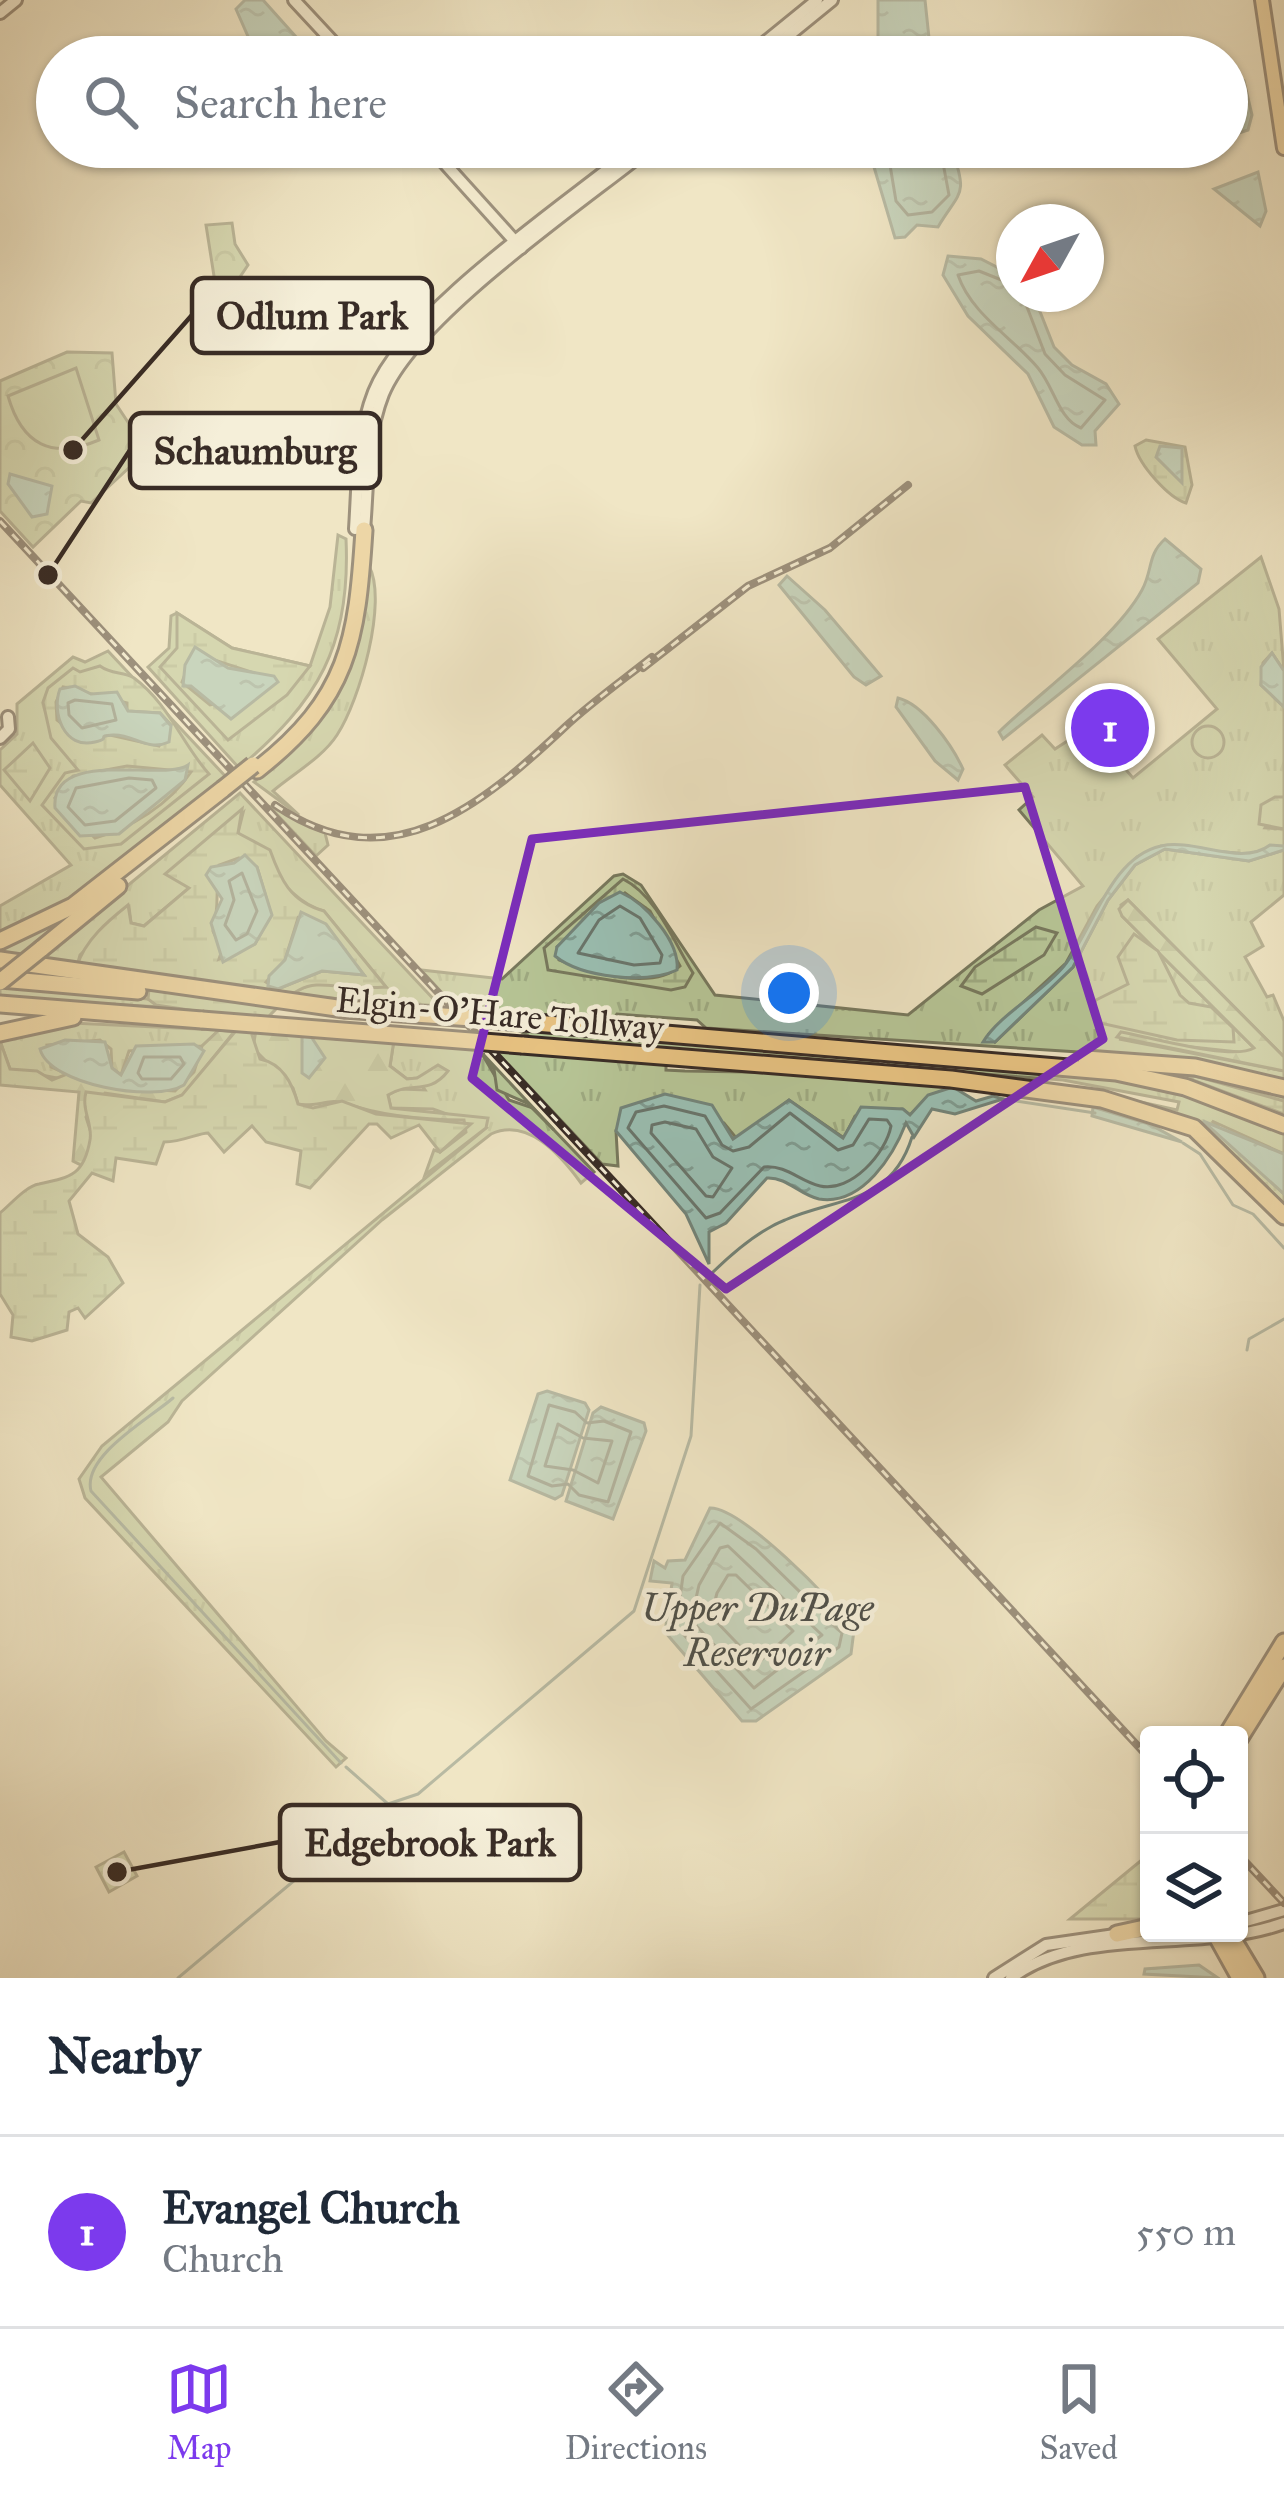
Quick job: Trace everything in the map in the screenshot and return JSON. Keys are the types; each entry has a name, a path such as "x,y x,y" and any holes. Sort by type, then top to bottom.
{"highway":[{"path":"0,981 312,722 343,673 356,626 359,530"},
{"path":"2,940 88,896 225,792"},
{"path":"0,960 149,987"},
{"path":"0,981 149,987"},
{"name":"Elgin-O'Hare Tollway","path":"149,987 344,1009 830,1046"},
{"name":"Elgin-O'Hare Tollway","path":"0,1004 994,1083 1102,1099 1184,1122 1217,1145 1284,1216"},
{"path":"0,1034 70,1016 179,1018"},
{"path":"830,1046 1172,1064 1284,1088"},
{"path":"830,1046 1116,1072 1185,1087 1284,1125"},
{"path":"1233,1726 1284,1642"},
{"path":"1247,1726 1284,1667"},
{"path":"1117,1934 1140,1931"},
{"path":"1229,1942 1240,1978"},
{"path":"1232,1942 1256,1978"}],"main road":[{"path":"0,13 16,0"},
{"path":"294,0 327,36"},
{"path":"773,36 818,0"},
{"path":"788,36 832,0"},
{"path":"1262,0 1284,148"},
{"path":"449,168 520,247"},
{"path":"520,247 612,168"},
{"path":"359,530 366,418 390,361 425,318 623,168"},
{"path":"0,737 9,729 8,717"},
{"path":"1248,1924 1284,1910"},
{"path":"1248,1929 1284,1923"},
{"path":"994,1978 1046,1945 1117,1934"},
{"path":"1011,1978 1039,1960 1073,1951 1150,1942"}],"highlighted area":[{"path":"1025,787 1103,1039 726,1289 472,1078 532,839"}],"green space":[{"path":"232,223 235,244 248,265 219,308 206,225"},
{"path":"67,352 112,353 116,404 147,451 91,503 81,501 33,547 0,511 0,381"},
{"path":"76,368 99,440 67,448 41,444 22,426 8,396"},
{"path":"1146,440 1185,447 1192,485 1186,503 1163,488 1142,462 1135,446"},
{"path":"338,535 346,539 346,577 335,641 324,668 290,719 239,768 148,667 169,648 171,616 177,613 232,648 310,666 330,607"},
{"path":"1261,557 1279,609 1284,671 1272,653 1263,663 1261,685 1284,707 1284,797 1265,828 1284,829 1284,846 1247,854 1161,846 1137,857 1097,906 1066,963 989,1034 995,1042 1073,967 1108,900 1135,865 1165,849 1249,861 1284,850 1284,895 1251,922 1263,946 1245,957 1267,997 1273,995 1284,1021 1284,1057 1128,900 1121,905 1122,916 1254,1048 1247,1053 1119,1039 1284,1071 1284,1081 1157,1057 706,1028 697,1020 617,1014 614,1018 458,1010 421,970 502,979 614,876 623,874 641,885 715,995 908,1015 1039,910 1083,886 1019,810 1033,797 1005,765 1042,735 1055,749 1089,727 1133,778 1217,709 1158,639"},
{"path":"369,566 374,582 373,626 346,719 324,751 273,791 299,815 254,782 304,734 337,688 357,635"},
{"path":"177,613 232,648 310,666 287,695 228,740 160,667 177,648","holes":["202,656 270,678 260,695 210,705 182,682 191,659"]},
{"path":"108,651 227,778 66,903 0,935 0,906 71,865 0,785 0,750 17,734 17,704 73,657 85,662"},
{"path":"100,666 134,678 157,700 209,774 121,844 84,849 42,805 65,773 78,770 51,738 43,702 48,688 73,668 80,672","holes":["63,687 127,703 127,711 160,713 171,725 159,746 110,735 83,741 57,720 56,702","127,766 191,772 148,814 95,838 55,798 73,776"]},
{"path":"1208,726 1219,731 1224,742 1219,753 1208,758 1197,753 1192,742 1197,731"},
{"path":"33,743 50,768 30,801 4,770"},
{"path":"240,793 440,1006 287,995 319,981 386,987 324,911 299,898 238,833 243,813 176,876 189,888 144,926 131,923 129,907 80,955 77,966 36,961"},
{"path":"1284,797 1284,829 1259,824 1261,805"},
{"path":"269,806 325,833 328,845 316,856"},
{"path":"242,809 238,833 270,850 288,888 303,902 324,911 386,987 301,989 252,1035 260,1059 285,1076 298,1104 313,1108 342,1101 376,1114 471,1124 440,1152 419,1125 391,1138 377,1124 369,1124 310,1188 297,1184 301,1151 266,1142 252,1126 224,1152 208,1133 164,1142 156,1164 116,1158 113,1181 92,1173 69,1201 78,1234 108,1257 123,1283 85,1318 78,1308 69,1312 67,1330 32,1341 11,1337 13,1315 0,1294 0,1213 34,1185 68,1176 80,1167 90,1140 86,1092 165,1102 182,1095 234,1033 202,1012 156,1005 148,999 150,979 77,966 91,939 128,905 131,923 144,926 189,888 165,874","holes":["239,858 257,867 271,914 255,944 219,959 222,950 213,931 219,865","298,918 357,966 364,975 322,971 278,989 266,982 285,960"]},
{"path":"623,879 655,908 693,973 685,987 671,990 548,970 544,948","holes":["625,893 650,911 680,966 669,973 621,977 559,960 557,947"]},
{"path":"90,900 22,959 0,955 0,945"},
{"path":"1128,900 1284,1057 1284,1071 1117,1037 1121,1032 1228,1052 1254,1048 1122,916 1119,909"},
{"path":"1036,927 1057,933 1044,955 982,994 961,986 975,967"},
{"path":"1134,934 1158,951 1180,995 1189,1003 1211,1007 1233,1028 1234,1042 1177,1040 1100,1023 1093,1008 1096,1000 1128,984 1118,957"},
{"path":"0,985 148,999 179,1008 0,998"},
{"path":"72,1023 219,1030 202,1046 129,1051 121,1075 112,1068 111,1049 100,1040 47,1045 51,1067 67,1074 62,1079 10,1069 0,1041"},
{"path":"516,1029 878,1059 878,1064 536,1040"},
{"path":"219,1030 234,1032 183,1095 165,1102 105,1093 86,1117 92,1136 85,1167 73,1161 79,1092 0,1085 0,1041 10,1069 37,1071 52,1080 67,1074 107,1087 175,1091 194,1072 202,1046"},
{"path":"256,1030 394,1040 390,1066 407,1079 438,1065 448,1071 434,1083 388,1095 391,1108 488,1118 486,1128 425,1175 434,1150 440,1152 466,1132 464,1120 402,1116 339,1102 298,1104 293,1088 253,1048"},
{"path":"394,1040 478,1047 509,1100 533,1108 594,1172 581,1183 553,1150 530,1134 504,1130 491,1134 382,1220 182,1401 168,1422 101,1477 326,1741 346,1758 336,1767 85,1498 79,1479 102,1446 486,1128 433,1109 391,1108 388,1095 400,1089 425,1090 417,1078 407,1079 390,1066"},
{"path":"493,1048 666,1064 666,1070 804,1073 953,1087 928,1096 910,1115 902,1109 855,1116 844,1138 789,1100 737,1139 724,1123 616,1131 618,1166 602,1164"},
{"path":"483,1054 554,1130 527,1103 497,1090 494,1069"},
{"path":"886,1059 1115,1078 1190,1095 1284,1131 1284,1154 1212,1121 1284,1194 1284,1206 1202,1126 1127,1099 1177,1110 1179,1102 1063,1080 890,1067"},
{"path":"1125,1068 1193,1072 1284,1094 1284,1117 1202,1087"},
{"path":"1195,1076 1284,1101 1284,1114 1190,1079"},
{"path":"124,1852 137,1876 109,1892 96,1867"},
{"path":"1140,1861 1140,1919 1070,1919"}],"water":[{"path":"245,0 263,0 295,36 248,36 236,9"},
{"path":"878,0 925,0 929,36 878,36"},
{"path":"874,168 958,168 960,192 938,227 917,225 905,237 895,238"},
{"path":"1258,172 1266,211 1260,226 1214,189"},
{"path":"948,256 981,259 996,267 996,312 1040,312 1054,347 1072,365 1106,384 1119,404 1095,431 1096,445 1082,445 1054,427 1028,374 968,316 943,275"},
{"path":"1160,446 1182,448 1182,483 1156,457"},
{"path":"10,474 52,486 47,514 32,517 8,484"},
{"path":"1165,539 1201,569 1198,583 1003,739 999,732 1096,646 1130,608"},
{"path":"787,576 825,610 881,676 866,685 854,677 779,585"},
{"path":"195,647 228,668 274,676 278,682 231,719 191,686 183,686 185,665"},
{"path":"1272,653 1284,671 1284,707 1261,685 1261,667"},
{"path":"75,686 91,694 117,692 128,711 160,713 171,726 169,742 154,745 113,735 95,742 75,740 63,727 57,708 60,689"},
{"path":"898,698 917,708 944,738 963,769 958,780 935,761 896,707"},
{"path":"188,765 185,780 119,834 80,836 55,808 58,789 70,778 89,772"},
{"path":"1174,845 1246,853 1284,846 1284,850 1249,861 1165,849 1135,865 1108,900 1073,967 995,1042 983,1042 1064,966 1116,879 1143,853"},
{"path":"245,855 257,867 272,915 255,944 223,962 211,923 222,899 206,875 211,867 234,863"},
{"path":"620,892 659,924 673,947 677,970 649,977 614,976 581,969 555,956 557,947 599,903"},
{"path":"301,912 326,924 364,975 322,971 278,989 268,986 269,976 285,960"},
{"path":"310,1035 325,1058 309,1078 302,1073 302,1037"},
{"path":"65,1040 105,1042 112,1068 121,1075 136,1046 194,1044 204,1051 184,1085 128,1091 82,1081 48,1062 40,1049"},
{"path":"953,1087 976,1101 993,1096 1003,1099 955,1114 932,1109 914,1137 906,1123 874,1175 863,1186 835,1199 819,1199 767,1178 726,1223 709,1232 709,1264 686,1214 616,1131 621,1108 665,1094 712,1105 733,1139 789,1100 843,1138 861,1107 903,1109 910,1115 928,1095"},
{"path":"1093,1107 1149,1124 1182,1142 1092,1116"},
{"path":"1203,1121 1284,1154 1284,1194"},
{"path":"547,1391 585,1403 589,1410 562,1495 555,1499 510,1480 538,1394"},
{"path":"601,1407 644,1423 646,1431 613,1519 566,1501 593,1413"},
{"name":"Upper DuPage Reservoir","path":"710,1508 764,1539 854,1630 851,1654 756,1721 742,1721 665,1632 672,1583 650,1581 654,1561 665,1568 668,1561 685,1560"},
{"path":"1199,1965 1218,1978 1144,1974 1145,1969"}],"waterway":[{"path":"1003,1099 1095,1113"},
{"path":"709,1276 744,1244 775,1225 876,1187 903,1159 912,1137"},
{"path":"1183,1143 1200,1154 1233,1205 1253,1214 1284,1248"},
{"path":"178,1978 364,1822 388,1804 418,1794 634,1611 691,1436 700,1285"},
{"path":"1247,1350 1249,1339 1284,1319"},
{"path":"173,1398 107,1452 91,1478 91,1491 341,1763"},
{"path":"346,1767 388,1804"}],"railway":[{"path":"643,668 748,586 830,548 908,485"},
{"path":"0,521 1140,1748"},
{"path":"275,805 317,828 357,837 395,836 432,825 501,783 652,657"},
{"path":"1248,1865 1284,1903"}],"place":[{"name":"Odlum Park","path":"73,450"},
{"name":"Schaumburg","path":"48,575"},
{"name":"Evangel Church","path":"1110,728"},
{"name":"Edgebrook Park","path":"117,1872"}]}
